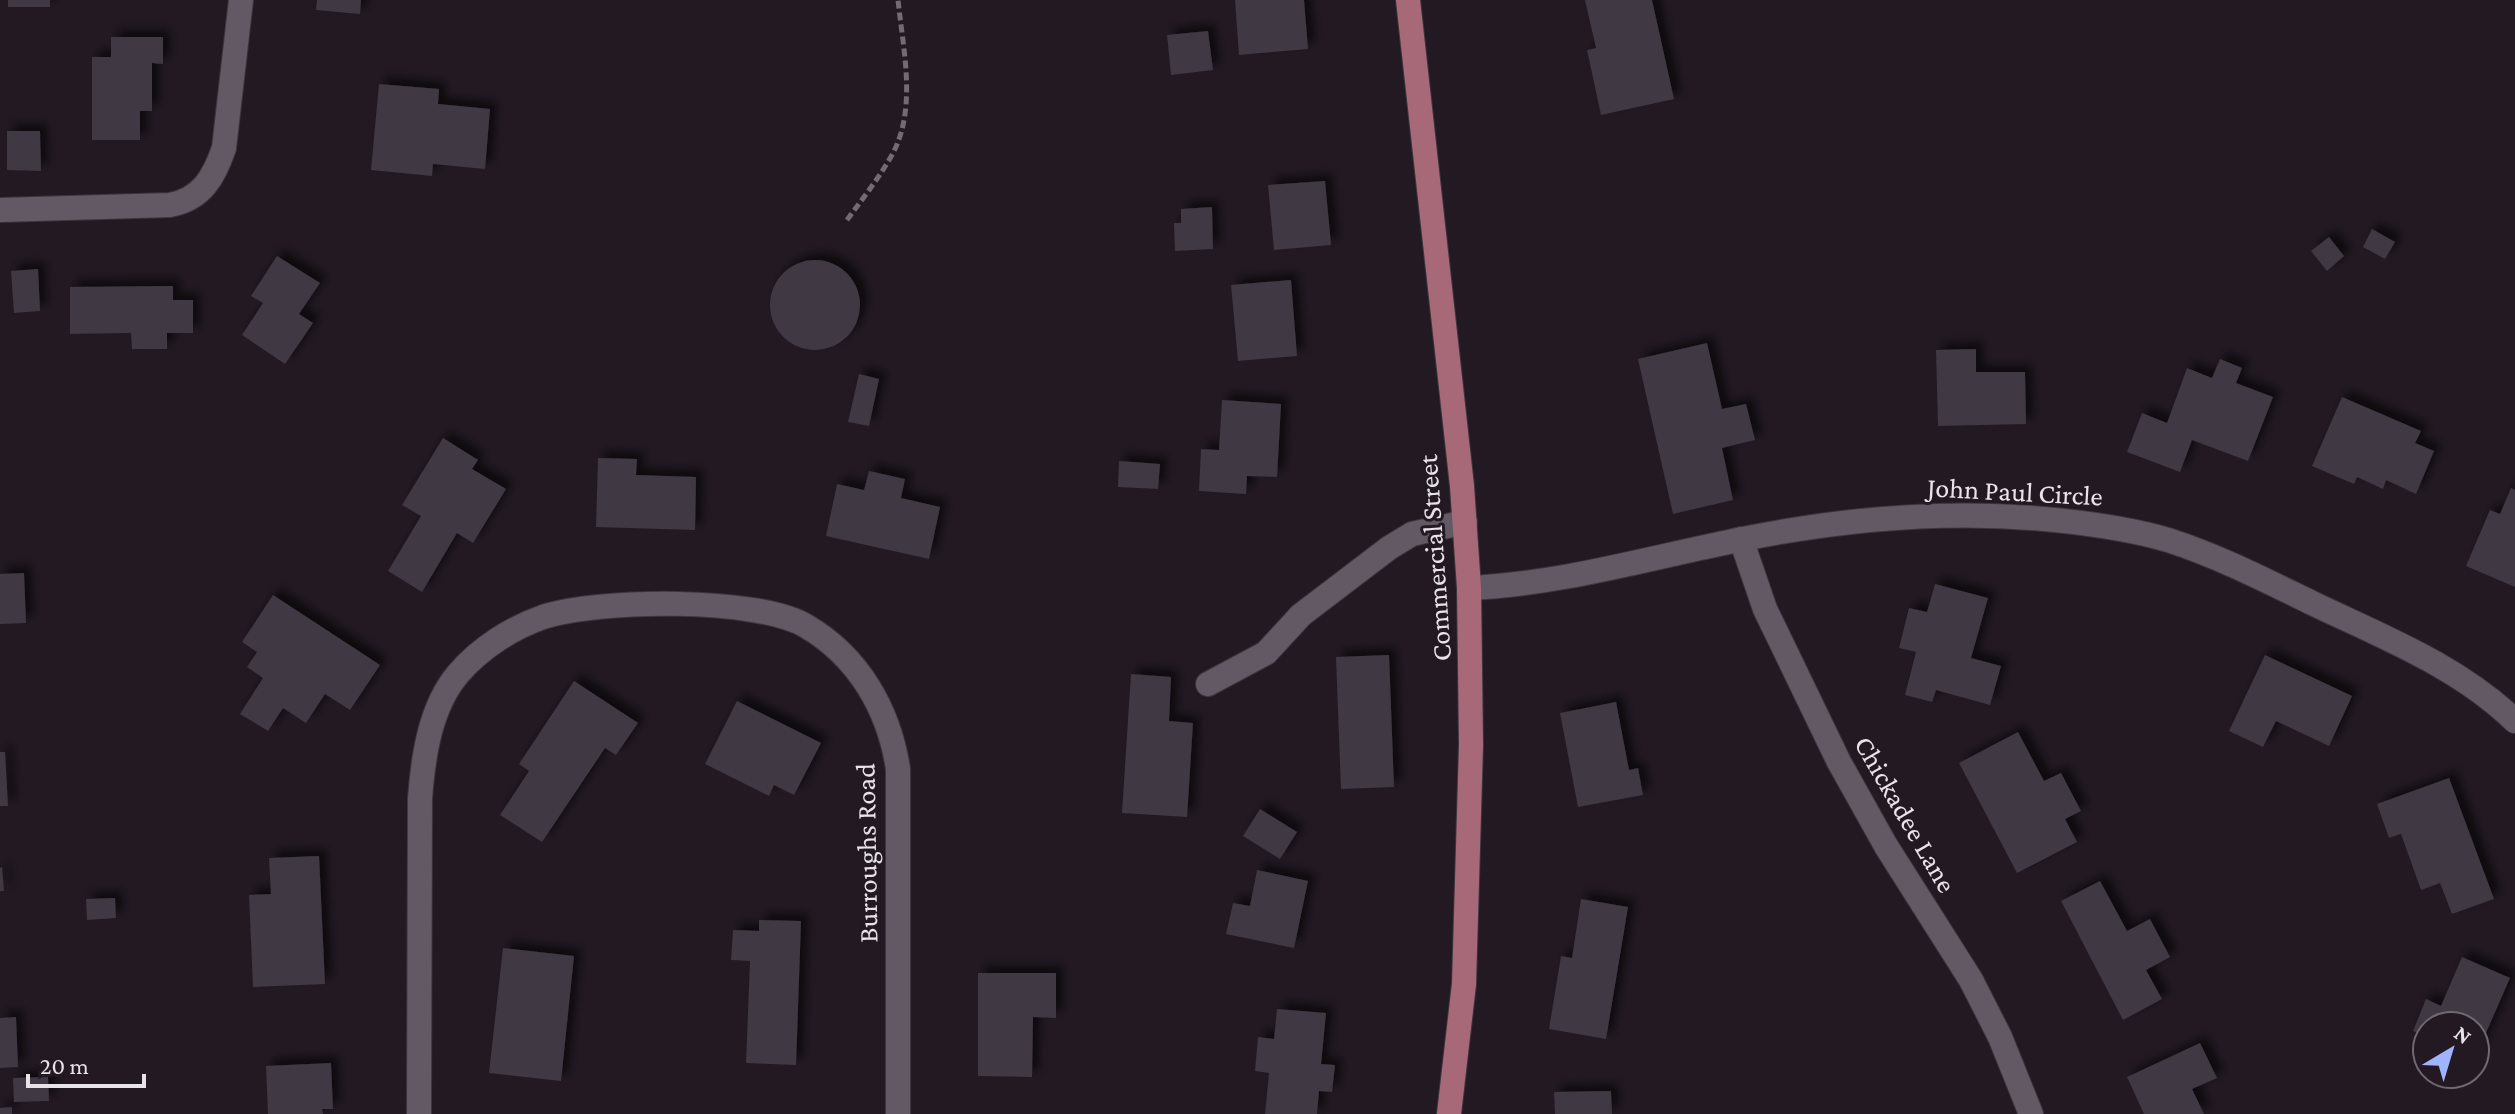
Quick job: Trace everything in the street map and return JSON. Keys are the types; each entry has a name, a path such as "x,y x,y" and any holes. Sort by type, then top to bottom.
{"main road":[{"name":"Commercial Street","path":"1408,0 1465,522 1469,588 1471,745 1465,961 1449,1114"}],"street":[{"path":"0,210 170,205 183,202 204,189 219,164 224,148 241,0"},
{"name":"John Paul Circle","path":"1469,588 1543,581 1741,539 1882,517 2007,515 2112,526 2166,539 2227,562 2422,656 2476,688 2515,721"},
{"path":"1208,684 1266,653 1301,615 1389,548 1412,534 1465,522"},
{"name":"Chickadee Lane","path":"1741,539 1765,609 1832,749 1886,846 1971,980 2000,1037 2031,1114"},
{"name":"Burroughs Road","path":"419,1114 420,799 425,754 437,710 447,689 471,660 524,625 566,611 629,605 729,607 787,617 839,650 860,674 879,704 888,725 898,769 898,1114"}],"path":[{"path":"847,220 894,151 901,127 906,104 906,81 898,0"}],"building":[{"path":"8,0 50,0 50,7 8,7"},
{"path":"317,0 361,0 360,14 316,10"},
{"path":"1235,0 1304,0 1308,49 1239,55"},
{"path":"1585,0 1652,0 1674,99 1601,115 1587,50 1596,48"},
{"path":"1208,31 1213,70 1171,75 1167,35"},
{"path":"111,37 163,37 163,64 152,63 152,111 140,111 140,140 92,140 92,57 111,57"},
{"path":"379,84 439,89 438,104 490,109 485,169 433,164 432,176 371,170"},
{"path":"7,131 40,131 41,171 7,170"},
{"path":"1325,181 1331,245 1274,250 1268,185"},
{"path":"1212,207 1213,249 1175,251 1174,223 1181,223 1181,209"},
{"path":"2372,229 2395,242 2385,259 2363,247"},
{"path":"2329,237 2344,256 2327,271 2311,251"},
{"path":"277,256 320,283 299,314 313,323 285,364 242,335 263,303 251,296"},
{"path":"806,260 824,260 840,267 853,280 860,296 860,314 853,330 840,343 824,350 806,350 790,343 777,330 770,314 770,296 777,280 790,267"},
{"path":"38,269 40,311 14,313 11,271"},
{"path":"1291,280 1297,356 1238,361 1231,285"},
{"path":"173,286 173,300 193,300 193,333 167,333 167,349 132,349 131,333 70,334 70,287"},
{"path":"1707,343 1722,409 1746,404 1755,440 1722,448 1733,500 1673,514 1638,359"},
{"path":"1976,349 1976,372 2025,372 2026,424 1938,426 1936,350"},
{"path":"2220,359 2242,368 2236,383 2273,397 2248,461 2192,440 2180,472 2127,452 2142,413 2167,423 2187,368 2212,378"},
{"path":"859,374 879,379 869,426 848,422"},
{"path":"2342,397 2421,431 2415,443 2434,451 2416,494 2386,480 2383,489 2357,477 2354,484 2312,466"},
{"path":"1222,400 1281,404 1277,477 1247,476 1246,494 1199,491 1201,449 1219,450"},
{"path":"443,438 478,460 472,469 506,489 473,543 457,533 422,592 388,571 421,516 402,505"},
{"path":"598,458 637,459 636,475 696,477 695,530 596,527"},
{"path":"1119,461 1160,464 1158,489 1118,487"},
{"path":"869,471 905,479 901,498 940,507 929,559 826,536 837,484 864,490"},
{"path":"2511,488 2515,490 2515,587 2466,566 2490,510 2500,514"},
{"path":"24,573 26,623 0,624 0,574"},
{"path":"1935,584 1988,598 1971,658 2001,666 1990,705 1936,690 1932,702 1905,695 1916,652 1899,648 1909,608 1927,612"},
{"path":"273,595 380,665 350,710 325,694 306,723 283,708 268,731 240,714 263,678 247,667 257,652 242,642"},
{"path":"1389,655 1394,787 1341,789 1336,657"},
{"path":"2265,655 2352,696 2329,746 2276,721 2263,747 2229,731"},
{"path":"1131,674 1171,677 1169,721 1193,723 1187,817 1122,813"},
{"path":"574,681 638,723 616,755 605,748 542,842 500,815 529,771 519,764"},
{"path":"737,701 821,743 794,795 774,785 769,796 705,764"},
{"path":"1616,702 1629,770 1638,768 1643,795 1578,807 1560,713"},
{"path":"2018,732 2044,781 2061,773 2081,811 2065,819 2077,842 2017,873 1959,763"},
{"path":"0,752 5,752 8,806 0,806"},
{"path":"2449,778 2494,899 2452,914 2440,883 2421,890 2401,834 2389,838 2377,804"},
{"path":"1260,809 1297,832 1280,859 1243,836"},
{"path":"319,856 325,984 253,987 249,895 271,894 269,858"},
{"path":"0,868 4,891 0,891"},
{"path":"1257,870 1308,881 1294,948 1226,934 1233,903 1250,906"},
{"path":"2100,881 2127,931 2150,919 2170,957 2146,970 2162,999 2123,1020 2061,901"},
{"path":"115,898 116,918 87,920 86,899"},
{"path":"1581,899 1628,907 1606,1039 1549,1029 1561,956 1572,958"},
{"path":"759,920 801,921 796,1065 746,1063 750,961 731,960 733,930 759,931"},
{"path":"503,948 574,956 561,1081 489,1073"},
{"path":"2462,957 2510,978 2491,1021 2491,1010 2422,1010 2426,999 2441,1006"},
{"path":"978,973 1056,973 1056,1018 1033,1017 1032,1077 978,1076"},
{"path":"1277,1009 1326,1013 1321,1064 1335,1065 1332,1092 1319,1091 1317,1114 1265,1114 1269,1073 1255,1071 1258,1037 1274,1039"},
{"path":"16,1017 18,1067 0,1068 0,1018"},
{"path":"2200,1043 2217,1078 2192,1089 2204,1114 2144,1114 2127,1077"},
{"path":"331,1063 333,1109 322,1109 323,1114 268,1114 266,1066"},
{"path":"48,1077 49,1101 14,1102 13,1078"},
{"path":"1611,1091 1612,1114 1555,1114 1554,1092"},
{"path":"12,1107 12,1114 0,1114 0,1108"}]}
